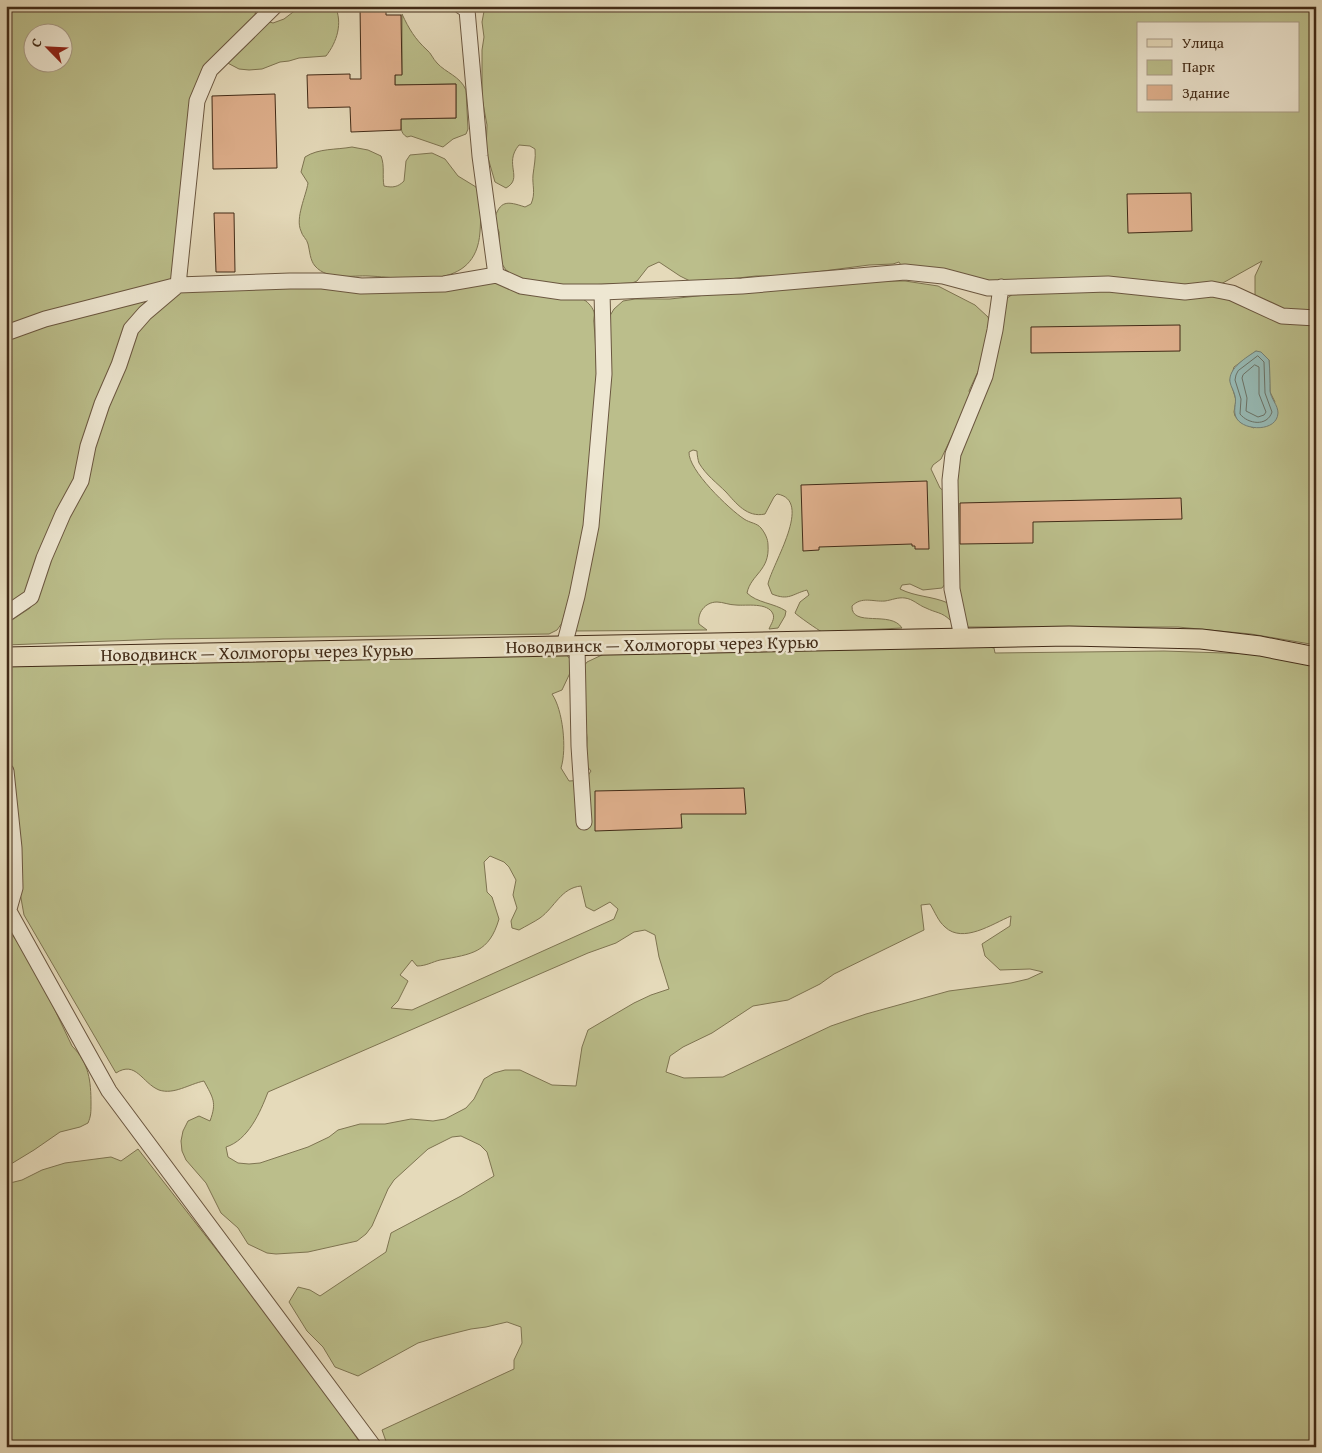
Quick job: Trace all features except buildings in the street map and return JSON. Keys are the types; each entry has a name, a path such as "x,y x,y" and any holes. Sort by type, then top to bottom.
{"main road":[{"name":"Новодвинск — Холмогоры через Курью","path":"6,657 1068,636 1201,639 1260,646 1316,657"}],"lane":[{"path":"6,614 31,597 44,558 80,481 88,446 102,404 119,365 131,329 145,313 178,285 197,101 201,88 210,70 275,6"},
{"path":"461,6 467,10 480,156 496,275"},
{"path":"6,333 45,319 178,285 290,281 322,281 360,286 444,284 496,275 522,286 562,292 602,292 742,286 905,272 943,276 988,288 1108,284 1185,292 1212,289 1232,293 1282,316 1316,318"},
{"path":"962,637 952,589 950,480 954,454 985,376 995,330 1001,287"},
{"path":"584,822 570,646 577,596 592,517 604,374 602,292"},
{"path":"6,771 14,848 15,888 8,908 109,1091 374,1447"}],"green space":[{"path":"6,6 258,6 255,14 263,20 273,23 284,19 301,6 335,6 339,19 338,32 326,56 299,58 280,62 262,69 249,70 239,69 220,59 208,69 176,284 6,326"},
{"path":"485,6 523,6 536,11 543,11 550,6 1316,6 1316,316 1283,312 1255,295 1255,276 1262,261 1221,284 1187,288 1002,283 904,270 899,262 785,276 756,276 720,280 690,281 659,262 648,267 637,281 632,283 563,286 516,278 502,264 499,232 494,220 496,213 505,204 509,203 525,207 531,204 534,193 535,149 530,146 519,145 513,158 514,175 511,184 506,188 495,182 486,151 487,125 482,98 482,50 484,37 482,22"},
{"path":"402,14 419,42 441,66 460,81 466,90 468,129 466,134 453,139 443,147 411,136 407,137 402,132 401,119 456,118 456,84 395,85 395,75 402,74"},
{"path":"352,147 368,150 381,156 384,186 400,185 404,181 406,161 410,155 432,153 445,159 458,176 476,187 481,214 480,232 476,251 467,264 454,273 422,279 341,276 320,271 313,264 307,242 299,226 308,183 301,172 305,157 322,151"},
{"path":"905,281 938,286 975,305 988,317 990,324 981,365 969,391 971,396 941,459 931,469 940,488 945,492 945,584 942,588 923,590 910,584 902,585 900,589 948,603 953,618 950,620 942,614 905,598 885,601 864,600 852,606 853,613 864,618 889,620 897,623 902,628 822,632 817,629 795,613 800,602 809,595 807,590 783,597 772,594 768,584 788,534 792,508 787,499 777,494 765,514 759,515 747,512 705,471 699,463 697,451 693,450 689,452 690,460 710,488 737,514 759,526 766,536 768,554 766,561 752,581 747,593 756,599 786,611 778,628 769,629 773,620 773,614 762,606 713,602 703,609 699,616 699,624 707,630 574,631 608,319 614,309 623,301 635,299 670,299"},
{"path":"493,282 581,298 589,304 594,312 597,383 581,554 562,623 557,630 549,634 163,639 6,645 6,624 30,608 35,600 91,457 135,334 146,316 180,291"},
{"path":"1066,289 1210,294 1316,322 1316,645 1251,634 1178,627 965,627 956,588 955,479 959,455 1006,299 1017,291","holes":["1256,351 1269,360 1270,392 1275,402 1254,428 1240,422 1235,416 1236,400 1230,380 1234,367"]},
{"path":"162,292 142,313 25,594 6,608 6,341 20,332 33,331 59,322 68,321 80,314"},
{"path":"989,647 994,648 995,653 1164,651 1254,654 1316,666 1316,1447 388,1447 382,1430 514,1369 514,1360 522,1343 521,1327 507,1322 418,1343 358,1376 335,1367 323,1347 307,1331 289,1302 298,1287 310,1290 320,1296 386,1252 391,1233 461,1196 494,1176 487,1152 480,1145 461,1136 452,1137 428,1149 394,1180 388,1189 372,1226 357,1241 308,1252 276,1254 267,1253 248,1244 238,1228 221,1213 206,1183 186,1160 182,1151 183,1131 188,1121 199,1116 210,1121 212,1115 214,1104 204,1081 176,1090 165,1091 153,1087 139,1074 129,1069 116,1073 24,915 19,887 6,732 6,671 16,665 566,654 572,662 570,673 562,690 552,694 559,710 563,730 564,751 561,768 569,781 585,780 591,771 586,765 587,738 582,689 584,666 587,662 604,654","holes":["490,856 504,862 516,880 513,895 517,908 511,921 512,928 519,930 538,919 568,890 581,886 586,907 594,911 610,902 618,909 614,919 412,1010 391,1008 398,1001 408,981 400,975 412,960 417,966 420,966 461,956 478,950 490,939 499,919 492,897 487,892 484,862","930,904 943,925 952,932 960,934 978,931 1011,916 1010,926 982,944 985,956 1000,970 1030,969 1043,972 1028,979 949,991 866,1014 831,1026 723,1077 684,1078 666,1072 670,1056 683,1047 712,1033 753,1006 788,1000 820,984 834,974 924,930 921,905","645,930 655,935 659,957 669,989 634,1003 588,1030 582,1047 576,1086 552,1085 520,1070 505,1070 494,1073 484,1079 474,1099 466,1108 445,1119 433,1121 411,1119 385,1124 360,1124 338,1130 329,1137 308,1147 260,1163 238,1163 228,1157 226,1147 247,1132 257,1117 268,1092 588,953 616,943 634,932"]},
{"path":"6,926 33,964 72,1046 82,1059 88,1073 91,1114 88,1123 60,1132 6,1167"},
{"path":"138,1149 308,1367 363,1447 6,1447 6,1184 22,1180 42,1170 65,1163 111,1157 121,1161"}],"water":[{"path":"1256,351 1261,352 1269,360 1270,391 1278,413 1272,424 1260,428 1247,426 1237,419 1235,396 1230,382 1230,377 1235,368"}]}
